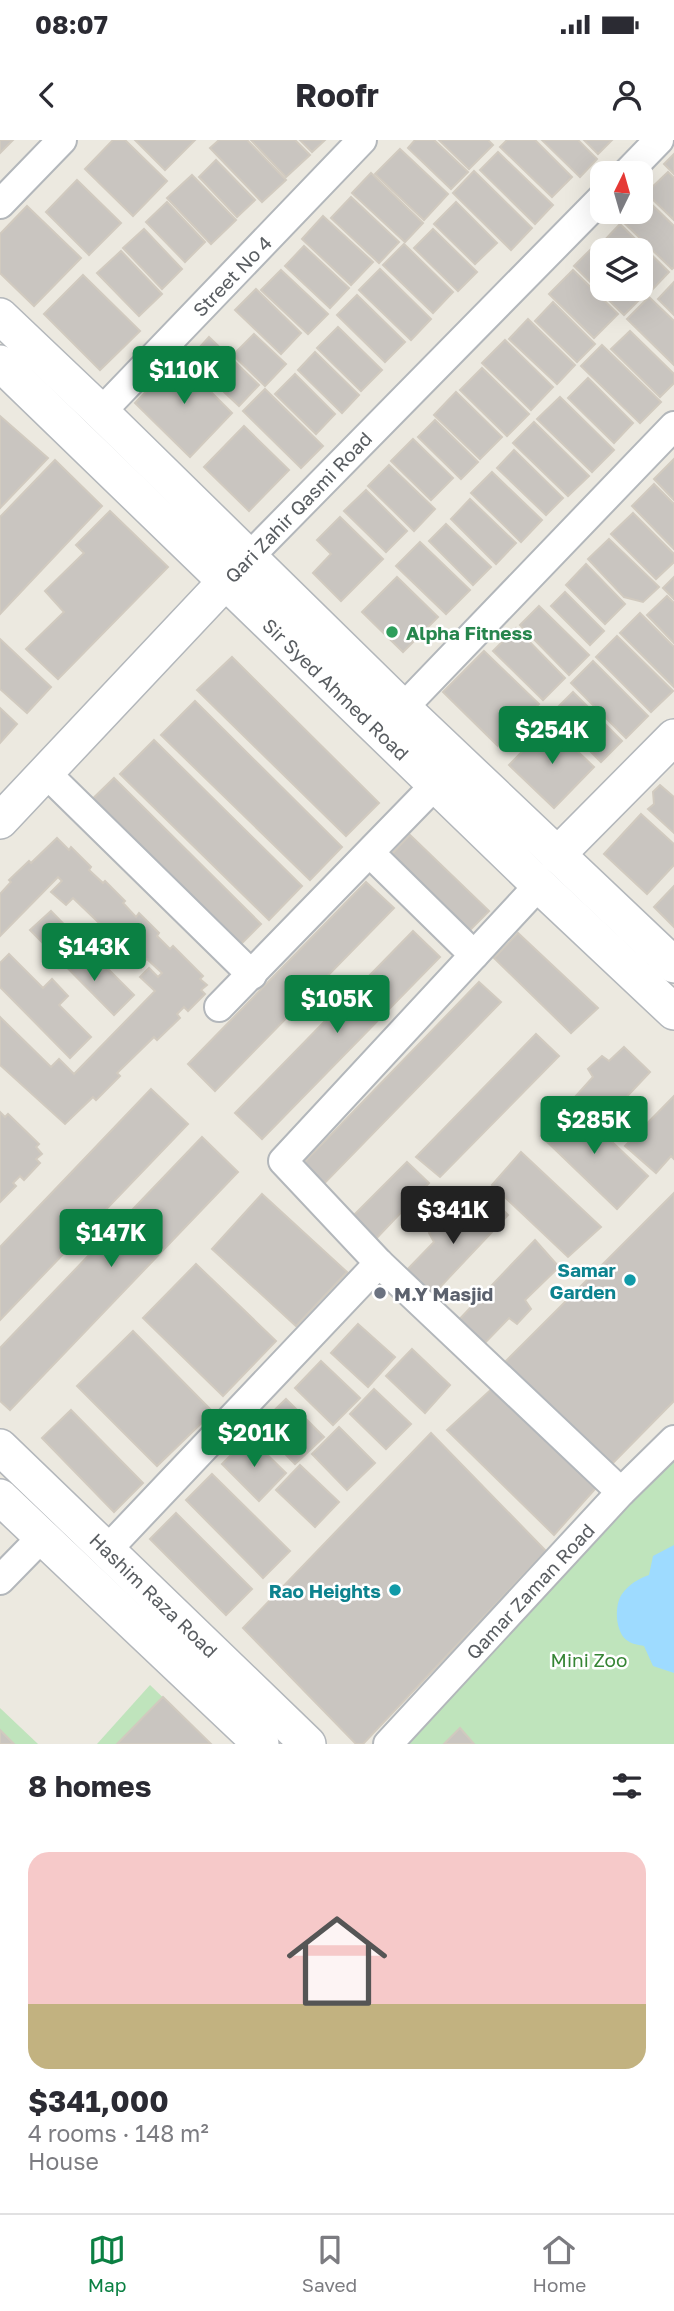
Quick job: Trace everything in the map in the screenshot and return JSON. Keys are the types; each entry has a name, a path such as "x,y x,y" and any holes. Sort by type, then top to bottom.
{"street":[{"path":"0,204 62,140"},
{"name":"Street No 4","path":"101,412 362,140"},
{"path":"638,161 659,140"},
{"name":"Qari Zahir Qasmi Road","path":"0,821 237,570 590,210"},
{"name":"Sir Syed Ahmed Road","path":"0,316 101,412 237,570 435,785 674,1012"},
{"name":"Sir Syed Ahmed Road","path":"0,363 237,570 403,708 674,965"},
{"path":"403,708 674,426"},
{"path":"557,855 674,737"},
{"path":"46,773 251,975"},
{"path":"219,1007 435,785"},
{"path":"370,853 474,955"},
{"path":"540,886 283,1161 379,1263 621,1492"},
{"path":"107,1550 379,1263"},
{"name":"Qamar Zaman Road","path":"388,1744 621,1492 674,1440"},
{"name":"Hashim Raza Road","path":"0,1447 308,1744"},
{"name":"Hashim Raza Road","path":"0,1497 261,1744"},
{"path":"0,1580 42,1537"}],"green space":[{"name":"Mini Zoo","path":"674,1448 674,1744 389,1744"},
{"path":"150,1685 211,1744 97,1744"},
{"path":"0,1708 38,1744 0,1744"}],"water":[{"path":"674,1545 674,1673 653,1666 644,1646 631,1643 624,1637 618,1626 617,1612 619,1599 625,1590 649,1575 653,1556"}],"building":[{"path":"0,140 13,140 0,153"},
{"path":"113,140 125,140 167,181 133,216 85,169"},
{"path":"135,140 195,140 165,170"},
{"path":"219,140 247,140 286,180 262,202 210,148"},
{"path":"251,140 295,140 310,155 286,177"},
{"path":"300,140 325,140 312,152"},
{"path":"415,140 434,140 468,172 451,189 408,148"},
{"path":"439,140 488,140 493,145 469,169"},
{"path":"507,140 535,140 572,177 552,197 500,147"},
{"path":"542,140 578,140 597,159 590,161 590,166 580,177"},
{"path":"584,140 612,140 598,154"},
{"path":"400,149 448,194 424,220 375,174"},
{"path":"498,152 553,205 535,224 480,170"},
{"path":"674,154 674,174 664,164"},
{"path":"216,160 255,200 237,217 199,177"},
{"path":"474,171 532,228 511,250 453,193"},
{"path":"668,172 674,178 674,220 653,200 653,186"},
{"path":"371,173 423,223 405,242 352,193"},
{"path":"192,175 236,220 211,244 167,198"},
{"path":"77,180 121,223 89,255 46,212"},
{"path":"351,197 399,242 379,263 331,218"},
{"path":"167,202 205,242 185,262 146,222"},
{"path":"456,202 497,243 475,264 434,224"},
{"path":"27,206 81,258 34,306 0,273 0,234"},
{"path":"653,206 674,226 674,267 672,269 653,251 653,238 640,238 625,224 653,224"},
{"path":"323,216 373,262 351,285 302,239"},
{"path":"620,224 634,238 607,238"},
{"path":"144,229 182,269 162,289 123,248"},
{"path":"433,229 477,272 458,291 414,248"},
{"path":"404,244 453,292 433,313 383,265"},
{"path":"304,246 349,288 330,308 285,266"},
{"path":"590,250 590,282 574,266"},
{"path":"121,251 162,294 139,316 97,273"},
{"path":"653,256 669,272 653,289"},
{"path":"380,269 431,319 411,340 359,290"},
{"path":"281,270 328,314 308,334 261,290"},
{"path":"573,270 590,287 590,301 605,301 618,314 594,338 549,294"},
{"path":"83,275 140,331 100,370 44,314"},
{"path":"674,282 674,315 658,299"},
{"path":"256,289 301,333 281,354 235,310"},
{"path":"357,295 405,342 385,362 337,315"},
{"path":"610,301 638,301 624,315"},
{"path":"645,301 653,301 674,321 674,365 627,319"},
{"path":"553,302 595,344 577,362 535,321"},
{"path":"528,319 575,365 557,384 509,339"},
{"path":"338,327 382,370 361,391 317,348"},
{"path":"630,331 674,374 674,383 660,397 611,349"},
{"path":"254,334 286,364 265,386 233,355"},
{"path":"209,337 259,385 239,406 189,359"},
{"path":"505,340 553,387 531,410 482,363"},
{"path":"602,345 661,402 640,423 581,366"},
{"path":"315,352 359,395 342,413 298,370"},
{"path":"182,355 206,377 201,382 232,413 190,457 135,403"},
{"path":"482,368 529,414 507,436 460,390"},
{"path":"295,374 335,414 316,434 275,394"},
{"path":"588,378 633,423 614,443 568,398"},
{"path":"265,389 323,446 301,468 243,411"},
{"path":"456,392 502,437 480,459 434,415"},
{"path":"560,397 614,450 592,472 537,419"},
{"path":"0,416 48,458 0,508"},
{"path":"435,420 478,462 461,479 418,437"},
{"path":"534,422 589,476 568,496 513,443"},
{"path":"244,426 289,470 249,511 204,467"},
{"path":"413,439 453,478 431,500 391,461"},
{"path":"514,450 563,498 546,515 497,468"},
{"path":"674,459 674,500 654,479"},
{"path":"55,460 102,506 0,614 0,517"},
{"path":"389,465 435,509 414,531 368,486"},
{"path":"492,472 542,520 521,542 471,493"},
{"path":"654,484 674,504 674,549 632,506"},
{"path":"366,490 407,531 386,552 344,511"},
{"path":"470,499 516,543 496,564 451,519"},
{"path":"110,511 168,567 58,679 26,649 64,612 45,591 84,553 76,545"},
{"path":"633,513 674,554 674,562 656,579 611,534"},
{"path":"340,517 383,559 341,601 313,573 331,554 317,540"},
{"path":"446,524 491,567 473,585 429,541"},
{"path":"609,539 659,587 643,602 624,597 588,559"},
{"path":"420,542 470,590 446,614 396,566"},
{"path":"586,564 625,604 605,624 566,585"},
{"path":"397,577 438,617 403,652 362,612"},
{"path":"674,577 674,599 663,588"},
{"path":"565,592 604,631 590,645 551,606"},
{"path":"667,596 674,603 674,643 647,615"},
{"path":"539,606 589,655 569,675 520,625"},
{"path":"640,613 674,647 674,687 620,633"},
{"path":"516,628 565,678 543,700 493,651"},
{"path":"617,636 673,691 651,712 596,657"},
{"path":"0,639 51,687 27,713 0,689"},
{"path":"484,651 539,704 498,746 443,692"},
{"path":"232,657 379,803 346,836 197,690"},
{"path":"593,661 648,716 626,738 571,683"},
{"path":"573,692 622,741 601,762 552,713"},
{"path":"195,701 342,847 310,880 161,735"},
{"path":"0,708 17,724 0,743"},
{"path":"549,724 594,767 554,808 509,765"},
{"path":"154,740 302,886 269,920 120,774"},
{"path":"114,778 261,924 228,957 80,811"},
{"path":"660,785 674,797 674,833 648,809 654,804 653,792"},
{"path":"641,814 674,844 674,865 647,894 604,854"},
{"path":"410,835 489,911 463,937 385,861"},
{"path":"57,838 69,850 71,847 91,867 89,870 103,883 105,881 125,901 123,903 136,917 139,913 159,933 157,936 170,949 173,946 203,976 200,979 207,985 201,990 205,994 188,1011 184,1007 177,1014 180,1018 157,1040 154,1037 117,1073 120,1076 96,1100 93,1097 65,1124 0,1065 0,1017 51,1067 59,1059 74,1074 155,991 140,977 149,968 158,977 162,973 147,959 142,964 73,898 66,905 51,892 62,881 58,877 0,936 0,894 11,882 9,880"},
{"path":"366,882 394,908 215,1091 188,1064"},
{"path":"674,886 674,927 654,907"},
{"path":"51,911 85,946 95,936 111,950 100,961 134,995 114,1015 30,930"},
{"path":"413,931 440,957 262,1139 235,1113"},
{"path":"518,933 598,1008 571,1033 494,958"},
{"path":"9,954 43,988 52,979 68,996 59,1005 91,1037 70,1058 0,987 0,963"},
{"path":"479,982 501,1002 315,1193 293,1174"},
{"path":"536,1034 559,1056 440,1177 416,1157"},
{"path":"624,1047 650,1072 602,1123 575,1097 593,1077 588,1069 602,1056 609,1061"},
{"path":"151,1089 188,1124 0,1320 0,1247"},
{"path":"674,1096 674,1159 671,1156 656,1173 625,1146"},
{"path":"570,1102 648,1176 617,1209 541,1136 561,1116 558,1113"},
{"path":"0,1112 5,1117 8,1114 39,1144 36,1147 42,1154 36,1159 40,1163 24,1180 20,1176 13,1183 16,1186 0,1202"},
{"path":"202,1137 238,1172 10,1410 0,1401 0,1348"},
{"path":"521,1152 601,1227 568,1257 492,1185"},
{"path":"407,1162 429,1183 371,1244 348,1221"},
{"path":"483,1190 508,1215 425,1303 401,1276 434,1242 429,1233 443,1218 451,1225"},
{"name":"Samar Garden","path":"674,1193 674,1401 605,1471 500,1367"},
{"path":"262,1194 347,1272 296,1326 212,1249"},
{"path":"535,1240 559,1267 525,1300 531,1309 517,1324 509,1318 477,1351 452,1327"},
{"path":"196,1264 276,1341 223,1396 143,1318"},
{"path":"358,1324 395,1357 368,1387 331,1353"},
{"path":"133,1331 213,1412 157,1466 77,1386"},
{"path":"412,1349 450,1385 425,1413 386,1376"},
{"path":"321,1361 360,1398 333,1425 295,1388"},
{"path":"497,1384 603,1480 554,1535 447,1430"},
{"path":"374,1389 411,1424 386,1449 350,1414"},
{"path":"286,1399 324,1437 295,1464 258,1426"},
{"path":"71,1410 143,1483 114,1512 42,1438"},
{"path":"339,1427 375,1463 347,1490 312,1454"},
{"name":"Rao Heights","path":"431,1433 546,1551 363,1744 356,1744 243,1628"},
{"path":"249,1437 286,1473 259,1501 222,1464"},
{"path":"300,1465 339,1502 315,1527 276,1490"},
{"path":"212,1474 290,1551 263,1578 186,1500"},
{"path":"176,1513 252,1589 226,1615 150,1539"},
{"path":"163,1697 211,1744 117,1744"},
{"path":"460,1728 474,1744 444,1744"},
{"path":"0,1730 14,1744 0,1744"}],"place":[{"name":"Alpha Fitness","path":"392,632"},
{"name":"Samar Garden","path":"630,1280"},
{"name":"M.Y Masjid","path":"380,1293"},
{"name":"Rao Heights","path":"395,1590"}]}
